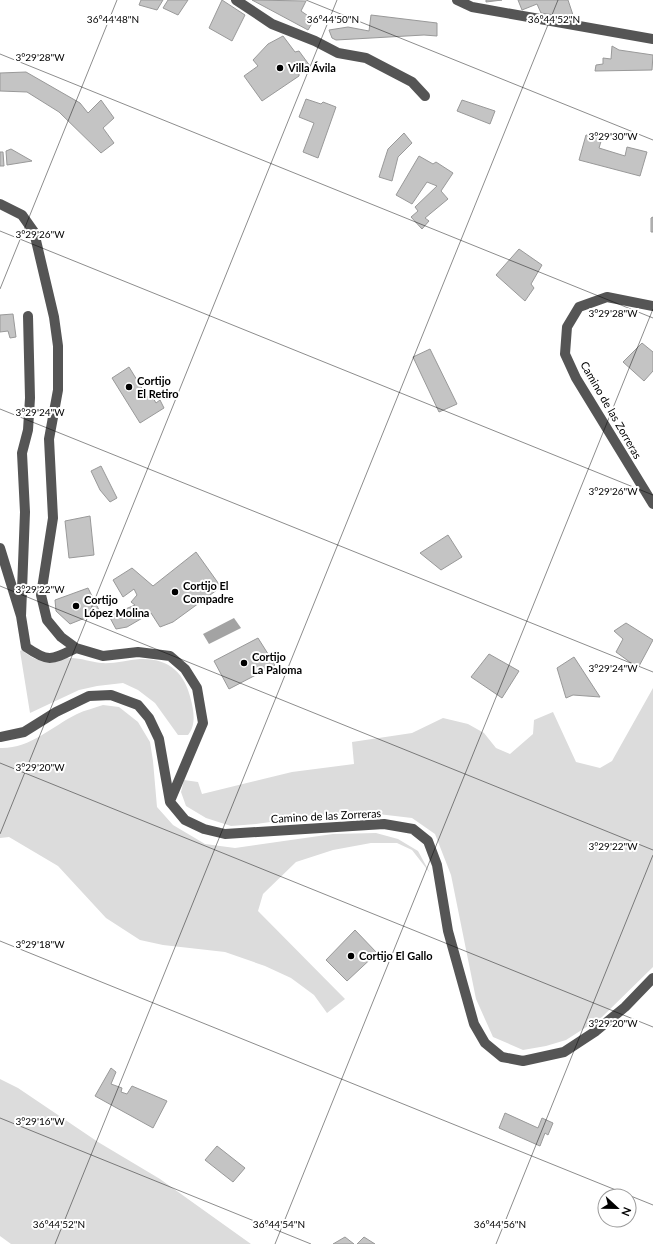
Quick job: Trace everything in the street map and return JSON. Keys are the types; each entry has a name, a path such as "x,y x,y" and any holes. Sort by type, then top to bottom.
{"street":[{"path":"236,0 272,24 315,41 338,53 366,58 412,82 425,96"},
{"path":"457,0 472,6 653,39"},
{"path":"0,204 22,215 34,232 54,317 58,346 58,390 48,439 53,518 41,595 47,620 61,637 76,648 103,656 138,652 170,656 186,669 197,688 203,723 170,802"},
{"name":"Camino de las Zorreras","path":"653,306 607,297 579,307 567,328 566,354 576,378 653,504"},
{"path":"21,616 26,512 22,453 28,430 30,398 28,316"},
{"path":"0,548 21,616 26,647 42,658 56,658 76,648"},
{"name":"Camino de las Zorreras","path":"0,737 24,732 56,712 89,696 111,695 138,705 149,718 159,739 170,802 185,820 204,829 225,834 384,824 413,829 428,841 437,865 448,931 474,1024 485,1043 502,1057 523,1061 564,1052 596,1031 619,1012 653,978"}],"shaded area":[{"path":"234,618 241,628 209,644 203,634"},
{"path":"22,650 35,659 45,661 71,658 106,663 150,659 167,664 180,675 188,690 193,714 191,731 188,735 178,735 155,703 138,690 123,683 79,690 30,713 20,651"},
{"path":"653,688 653,967 602,1017 566,1040 546,1046 523,1050 493,1037 476,999 451,875 435,834 412,818 378,814 321,815 231,826 206,818 186,806 181,792 184,780 198,782 202,794 292,772 354,764 352,742 412,733 443,718 468,724 484,733 496,748 510,754 533,734 534,720 553,712 576,762 600,768 612,761"},
{"path":"103,705 119,707 138,722 150,742 157,807 173,825 205,844 235,848 333,834 376,833 398,839 418,851 430,873 412,850 397,843 371,843 333,850 296,862 263,894 258,911 345,999 327,1013 314,995 291,978 265,966 225,952 163,945 140,940 106,918 58,866 9,837 0,838 0,748 21,745 31,741 83,711"},
{"path":"0,1079 18,1088 98,1142 160,1179 251,1244 11,1244 0,1236"}],"building":[{"path":"141,0 163,0 157,10 139,5"},
{"path":"168,0 188,0 178,15 163,8"},
{"path":"222,0 245,15 232,41 209,28"},
{"path":"252,0 306,1 301,11 314,20 308,30"},
{"path":"486,0 502,0 486,2"},
{"path":"518,0 568,0 574,18 541,13 537,4 522,10"},
{"path":"371,15 437,23 437,36 424,35 336,40 332,38 329,30 348,27 369,31"},
{"name":"Villa Ávila","path":"283,36 295,52 299,51 310,66 299,71 299,76 262,101 244,76 258,66 253,60 268,44"},
{"path":"612,46 619,50 653,55 652,70 595,71 596,65 603,64 603,58 611,59"},
{"path":"26,72 80,103 88,113 101,100 114,118 103,128 114,143 101,153 59,112 27,92 0,91 0,73"},
{"path":"306,99 321,104 323,102 336,107 318,158 303,152 314,123 299,117"},
{"path":"462,100 495,111 490,124 457,111"},
{"path":"404,133 412,143 398,157 392,181 379,177 388,149"},
{"path":"586,135 602,138 599,148 625,156 627,147 647,152 640,176 579,160"},
{"path":"11,149 32,161 7,165 6,151"},
{"path":"0,152 3,152 4,166 0,166"},
{"path":"419,156 433,164 436,162 453,173 441,191 448,199 425,218 429,221 422,229 411,217 418,211 415,207 437,186 427,182 412,204 396,195"},
{"path":"653,217 653,232 651,232 651,218"},
{"path":"519,249 542,265 531,284 534,288 525,301 496,275"},
{"path":"13,314 16,337 10,338 8,331 0,332 0,315"},
{"path":"642,343 653,352 653,371 644,381 623,362"},
{"path":"430,349 457,404 439,412 413,357"},
{"name":"Cortijo El Retiro","path":"129,367 148,398 152,396 156,403 160,400 164,408 140,423 112,378"},
{"path":"101,466 117,498 110,502 100,490 91,471"},
{"path":"90,516 94,555 69,558 65,521"},
{"path":"448,535 462,557 441,570 420,553"},
{"name":"Cortijo El Compadre","path":"196,552 221,587 173,622 160,627 151,613 127,627 116,629 109,616 135,605 131,602 137,595 134,589 123,597 113,580 132,568 153,586"},
{"name":"Cortijo López Molina","path":"88,588 100,612 70,624 56,611 55,600"},
{"path":"626,623 653,640 638,668 616,652 623,639 614,631"},
{"name":"Cortijo La Paloma","path":"258,638 275,665 229,689 214,661"},
{"path":"489,654 519,671 502,698 471,677"},
{"path":"574,657 600,697 573,695 566,698 557,668"},
{"name":"Cortijo El Gallo","path":"355,930 377,953 347,981 326,960"},
{"path":"111,1068 116,1072 111,1084 122,1088 121,1092 127,1094 132,1086 167,1101 153,1128 95,1096"},
{"path":"505,1113 538,1128 542,1118 553,1123 548,1135 545,1133 540,1146 499,1128"},
{"path":"217,1146 245,1168 233,1182 205,1160"},
{"path":"345,1237 354,1244 333,1244"},
{"path":"364,1237 375,1244 357,1244"}],"place":[{"name":"Villa Ávila","path":"280,68"},
{"name":"Cortijo El Retiro","path":"129,387"},
{"name":"Cortijo El Compadre","path":"175,592"},
{"name":"Cortijo López Molina","path":"76,606"},
{"name":"Cortijo La Paloma","path":"244,663"},
{"name":"Cortijo El Gallo","path":"351,956"}]}
